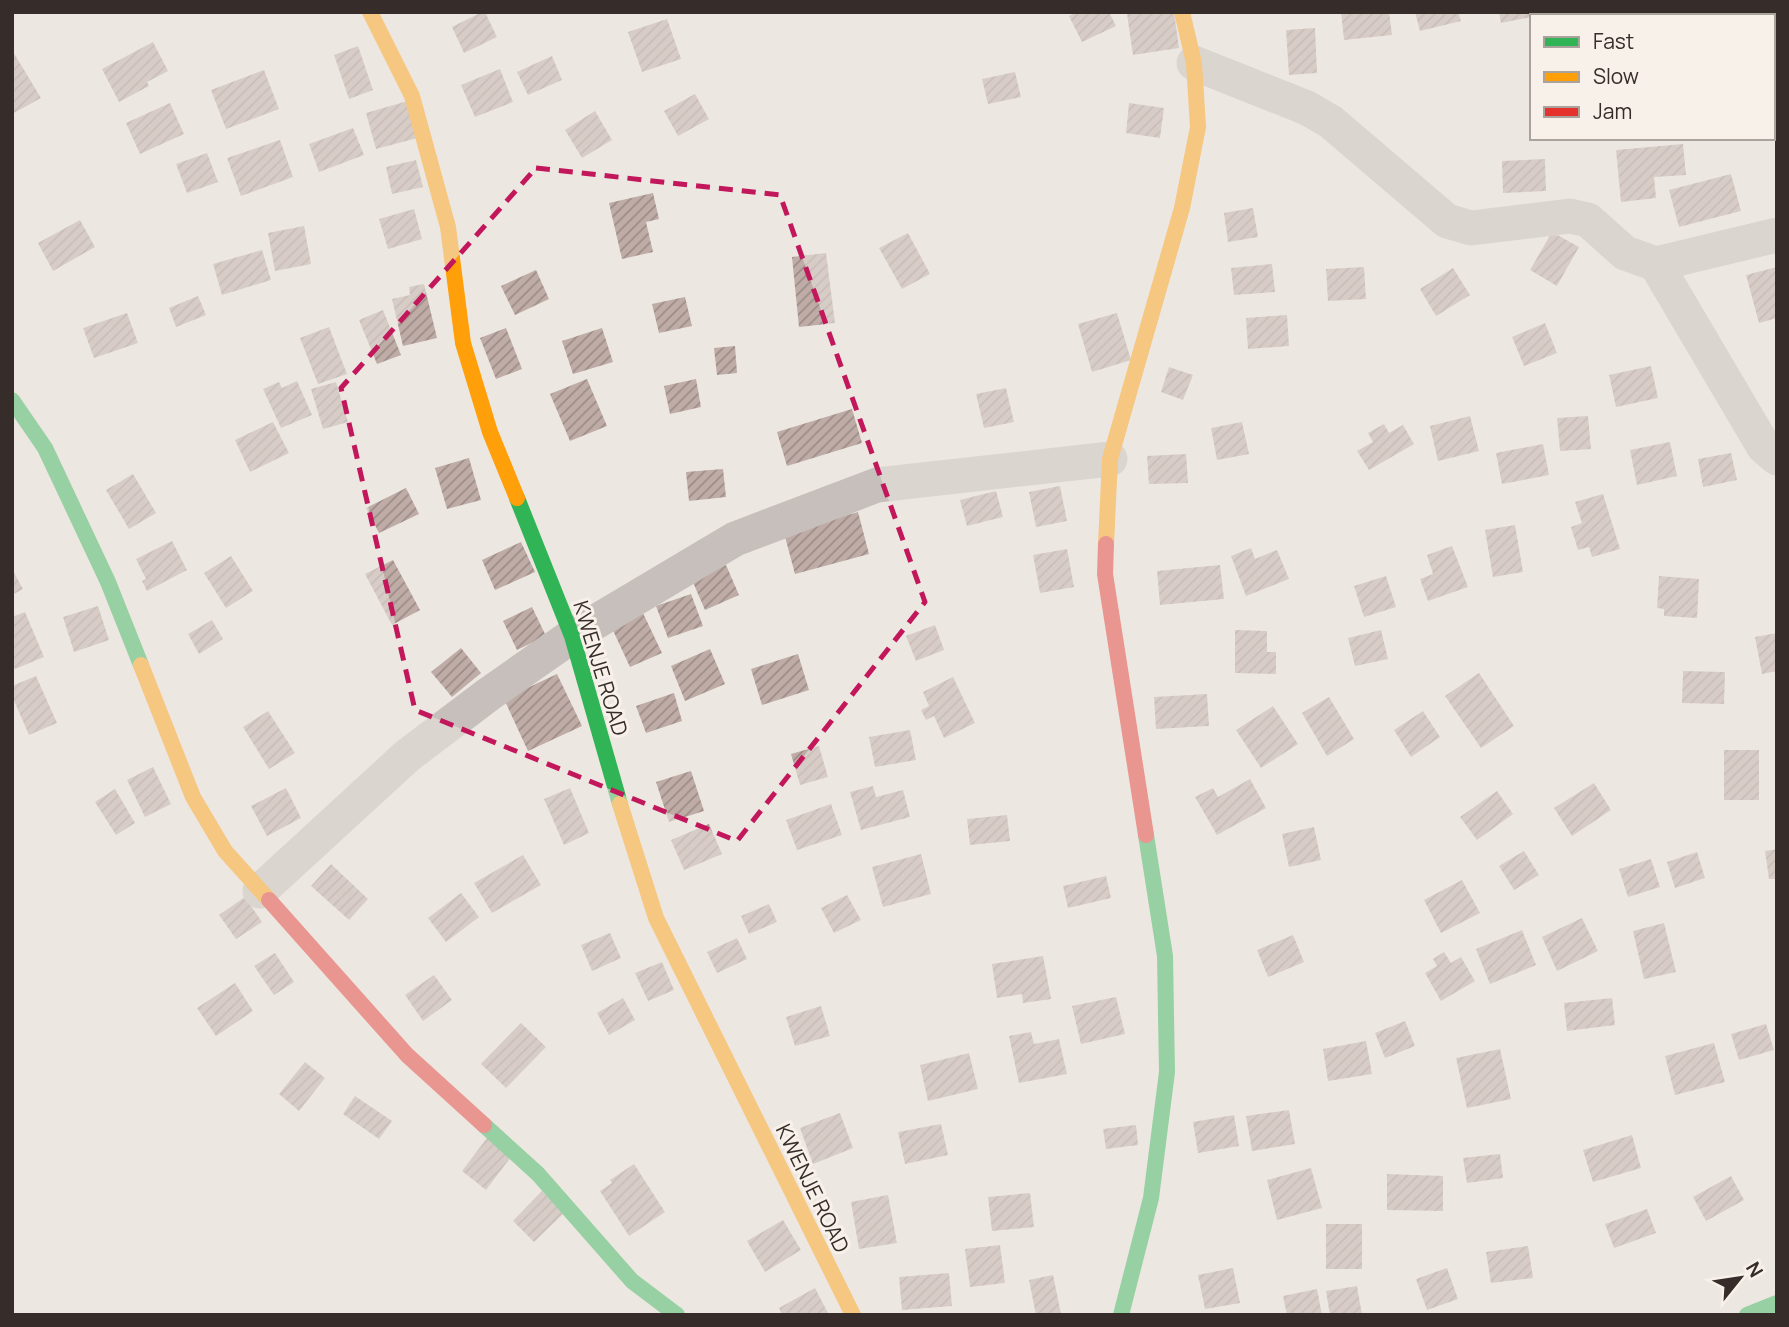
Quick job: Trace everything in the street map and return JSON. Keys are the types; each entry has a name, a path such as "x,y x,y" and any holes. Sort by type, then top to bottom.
{"street":[{"name":"KWENJE ROAD","path":"370,12 412,96 448,227 463,343 490,432 572,636 656,918 853,1315"},
{"path":"1121,1315 1151,1198 1167,1072 1165,956 1105,574 1110,459 1182,208 1198,127 1194,64 1182,12"},
{"path":"1194,64 1307,108 1331,122 1447,221 1471,228 1570,216 1588,220 1625,253 1656,264 1777,235"},
{"path":"1656,264 1763,447 1777,458"},
{"path":"12,400 45,448 108,582 193,797 225,851 407,1055 538,1174 632,1280 677,1315"},
{"path":"260,891 407,756 489,694 572,636 736,539 877,485 1110,459"},
{"path":"1747,1315 1777,1303"}],"highlighted area":[{"path":"536,168 780,195 925,602 737,841 415,710 341,388"}],"building":[{"path":"485,12 497,37 464,53 452,27"},
{"path":"1077,12 1109,12 1116,26 1082,42 1069,16"},
{"path":"1174,12 1179,48 1133,55 1127,14"},
{"path":"1341,12 1389,12 1392,35 1344,40"},
{"path":"1415,12 1458,12 1461,21 1420,31"},
{"path":"1499,12 1535,12 1530,14 1530,17 1501,23"},
{"path":"667,19 681,59 642,72 628,32"},
{"path":"1315,28 1317,73 1289,75 1286,30"},
{"path":"153,42 168,71 147,82 149,86 119,102 102,69"},
{"path":"358,46 373,90 349,99 334,55"},
{"path":"1775,48 1777,48 1775,77"},
{"path":"12,50 41,98 12,114"},
{"path":"552,56 562,80 528,95 517,72"},
{"path":"500,69 513,102 475,117 461,85"},
{"path":"264,70 279,109 226,129 211,90"},
{"path":"1015,72 1021,97 988,104 982,79"},
{"path":"695,94 709,119 678,136 664,111"},
{"path":"411,100 421,137 376,149 366,113"},
{"path":"170,103 184,134 140,154 126,123"},
{"path":"1129,103 1164,108 1160,138 1126,133"},
{"path":"595,111 612,140 582,158 565,130"},
{"path":"353,128 364,155 319,172 309,144"},
{"path":"280,140 293,177 241,196 227,158"},
{"path":"1683,144 1686,175 1654,177 1656,198 1621,202 1616,150"},
{"path":"207,153 218,182 187,193 176,164"},
{"path":"1545,159 1546,191 1503,193 1502,161"},
{"path":"416,160 423,187 392,194 386,167"},
{"path":"1731,174 1741,211 1679,227 1669,190"},
{"path":"653,193 659,219 646,222 653,252 622,259 609,203"},
{"path":"1253,208 1258,237 1228,242 1224,213"},
{"path":"414,209 422,239 388,249 379,219"},
{"path":"80,220 95,247 53,271 38,243"},
{"path":"304,226 311,264 275,271 268,233"},
{"path":"1552,232 1579,247 1557,286 1530,270"},
{"path":"908,233 930,274 902,289 879,248"},
{"path":"262,250 271,280 222,295 213,264"},
{"path":"826,253 835,323 799,327 792,257"},
{"path":"1272,264 1275,292 1234,295 1231,268"},
{"path":"1364,267 1366,299 1328,301 1326,269"},
{"path":"1777,267 1777,318 1759,323 1746,275"},
{"path":"1453,268 1470,295 1436,316 1420,289"},
{"path":"536,270 549,299 515,315 501,286"},
{"path":"424,284 437,338 403,346 392,299 410,295 409,287"},
{"path":"198,296 206,315 176,327 169,308"},
{"path":"685,297 692,326 659,333 652,304"},
{"path":"383,310 401,355 377,364 359,320"},
{"path":"127,313 138,343 94,358 83,328"},
{"path":"1117,313 1131,360 1092,372 1078,324"},
{"path":"1287,315 1289,346 1248,349 1246,318"},
{"path":"1545,323 1557,353 1524,366 1512,337"},
{"path":"329,327 347,374 318,384 300,338"},
{"path":"506,328 522,369 496,379 480,338"},
{"path":"602,328 613,362 573,374 562,341"},
{"path":"735,346 737,373 717,375 714,348"},
{"path":"1651,366 1658,398 1616,407 1609,375"},
{"path":"1169,367 1193,375 1183,400 1161,392"},
{"path":"587,379 607,426 570,441 550,394"},
{"path":"696,379 701,407 670,414 664,386"},
{"path":"297,381 312,415 281,428 263,389 279,382 282,388"},
{"path":"336,382 348,422 323,429 311,389"},
{"path":"1006,388 1014,422 984,428 976,394"},
{"path":"852,409 862,443 787,466 777,432"},
{"path":"1470,416 1479,451 1438,461 1430,426"},
{"path":"1588,416 1591,449 1560,451 1557,418"},
{"path":"273,422 289,453 250,472 235,440"},
{"path":"1242,422 1249,454 1217,460 1211,428"},
{"path":"1384,424 1389,433 1403,425 1414,444 1369,470 1357,451 1373,442 1368,433"},
{"path":"1670,442 1677,476 1637,485 1630,450"},
{"path":"1543,444 1549,475 1502,484 1496,453"},
{"path":"1731,453 1737,480 1703,487 1698,459"},
{"path":"1186,454 1188,483 1149,484 1147,456"},
{"path":"469,458 481,500 447,509 435,468"},
{"path":"723,469 726,497 689,501 686,472"},
{"path":"133,474 156,513 129,529 106,490"},
{"path":"1060,486 1067,521 1036,527 1029,492"},
{"path":"406,488 419,514 379,533 366,508"},
{"path":"996,491 1003,517 967,526 960,500"},
{"path":"1603,494 1620,549 1592,557 1589,547 1578,550 1571,527 1582,523 1575,502"},
{"path":"858,512 869,554 795,574 784,533"},
{"path":"1515,525 1523,572 1493,577 1485,530"},
{"path":"172,541 187,570 147,591 142,581 146,579 136,559"},
{"path":"521,542 535,572 495,590 482,560"},
{"path":"1452,546 1468,587 1428,601 1420,579 1433,574 1427,555"},
{"path":"1251,548 1255,559 1277,550 1289,579 1246,596 1231,556"},
{"path":"1067,549 1074,587 1040,593 1033,555"},
{"path":"231,556 253,591 226,608 204,573"},
{"path":"393,560 420,610 392,625 365,574"},
{"path":"726,565 739,595 705,610 692,580"},
{"path":"1220,565 1224,599 1160,605 1157,571"},
{"path":"12,569 23,589 12,595"},
{"path":"1386,576 1396,607 1364,617 1354,586"},
{"path":"1659,576 1699,579 1697,618 1664,616 1664,609 1657,608"},
{"path":"691,594 703,626 668,638 656,606"},
{"path":"98,606 109,640 74,652 63,617"},
{"path":"532,607 546,636 517,650 503,621"},
{"path":"641,609 662,653 630,667 610,624"},
{"path":"25,612 44,657 15,669 12,662 12,617"},
{"path":"212,620 223,639 199,654 188,634"},
{"path":"935,625 944,650 916,661 906,636"},
{"path":"1235,630 1267,631 1267,652 1276,652 1276,674 1235,673"},
{"path":"1381,630 1388,659 1355,666 1348,638"},
{"path":"1777,633 1777,671 1762,674 1755,637"},
{"path":"461,648 481,673 452,697 431,672"},
{"path":"710,649 725,684 685,701 671,666"},
{"path":"798,654 809,690 762,705 751,669"},
{"path":"1683,671 1725,672 1724,704 1682,703"},
{"path":"1479,673 1514,726 1481,748 1445,696"},
{"path":"557,674 582,726 528,751 504,699"},
{"path":"36,676 57,723 29,735 12,696 12,686"},
{"path":"953,677 975,723 944,738 934,716 926,720 921,710 929,706 923,692"},
{"path":"674,693 682,721 646,733 636,706"},
{"path":"1207,694 1209,726 1156,729 1154,697"},
{"path":"1329,697 1354,739 1327,756 1302,713"},
{"path":"1273,706 1298,744 1261,768 1236,730"},
{"path":"268,711 295,753 269,769 243,727"},
{"path":"1423,711 1440,737 1411,757 1394,730"},
{"path":"910,730 916,760 875,767 869,737"},
{"path":"819,746 828,777 800,785 791,754"},
{"path":"1724,750 1759,750 1759,800 1724,800"},
{"path":"153,767 171,804 145,817 127,780"},
{"path":"691,771 704,811 669,822 656,782"},
{"path":"1250,779 1266,808 1217,835 1195,797 1213,788 1218,797"},
{"path":"1594,783 1611,810 1572,836 1554,808"},
{"path":"873,786 876,797 903,790 910,817 861,830 850,792"},
{"path":"286,788 301,818 267,836 251,806"},
{"path":"570,788 589,833 564,845 544,799"},
{"path":"115,789 135,823 116,835 95,802"},
{"path":"1497,791 1513,814 1477,840 1460,817"},
{"path":"831,804 842,835 797,850 786,820"},
{"path":"1007,815 1010,841 970,845 967,819"},
{"path":"709,824 722,854 684,870 671,840"},
{"path":"1314,827 1321,860 1289,867 1282,834"},
{"path":"1777,849 1777,879 1769,879 1765,851"},
{"path":"1524,851 1539,875 1514,890 1499,866"},
{"path":"1697,852 1705,878 1675,888 1667,862"},
{"path":"921,854 931,894 883,907 872,867"},
{"path":"523,855 541,885 492,913 474,883"},
{"path":"1651,859 1660,887 1628,897 1619,869"},
{"path":"331,864 368,899 349,920 311,886"},
{"path":"1106,876 1111,898 1068,908 1063,886"},
{"path":"1462,880 1480,913 1441,933 1424,900"},
{"path":"461,893 479,917 446,942 428,918"},
{"path":"847,895 861,920 834,933 821,908"},
{"path":"245,897 262,922 236,939 219,915"},
{"path":"769,904 777,922 749,934 741,916"},
{"path":"1582,918 1598,951 1557,971 1542,937"},
{"path":"1664,923 1676,972 1644,979 1633,931"},
{"path":"1522,930 1536,965 1490,984 1476,949"},
{"path":"610,933 621,958 592,971 581,945"},
{"path":"1293,935 1304,962 1268,977 1257,950"},
{"path":"737,938 747,959 717,973 707,952"},
{"path":"1444,952 1451,963 1461,957 1475,981 1441,1001 1425,973 1437,966 1433,959"},
{"path":"275,953 294,982 274,995 254,966"},
{"path":"1043,956 1051,999 1023,1003 1022,994 997,998 992,964"},
{"path":"662,962 674,990 648,1001 635,973"},
{"path":"434,975 452,1000 423,1021 405,995"},
{"path":"235,983 253,1011 216,1036 197,1008"},
{"path":"1116,997 1125,1034 1081,1044 1072,1006"},
{"path":"623,998 635,1020 609,1035 597,1013"},
{"path":"1612,998 1615,1025 1567,1031 1564,1003"},
{"path":"821,1006 830,1036 795,1046 786,1017"},
{"path":"1405,1021 1415,1046 1385,1058 1375,1033"},
{"path":"521,1023 546,1047 506,1088 481,1064"},
{"path":"1766,1024 1774,1050 1739,1060 1731,1034"},
{"path":"1031,1032 1034,1044 1059,1039 1067,1074 1019,1083 1009,1036"},
{"path":"1366,1041 1372,1074 1328,1081 1323,1049"},
{"path":"1714,1043 1725,1082 1675,1095 1665,1056"},
{"path":"1500,1049 1511,1099 1467,1108 1456,1058"},
{"path":"969,1053 978,1089 928,1101 920,1065"},
{"path":"305,1062 325,1078 299,1111 279,1094"},
{"path":"355,1096 392,1121 379,1139 343,1114"},
{"path":"1289,1110 1295,1144 1252,1151 1246,1116"},
{"path":"840,1113 853,1148 813,1164 800,1128"},
{"path":"1234,1115 1239,1146 1198,1153 1193,1122"},
{"path":"941,1124 948,1155 905,1164 898,1132"},
{"path":"1136,1125 1138,1145 1106,1149 1103,1129"},
{"path":"490,1134 514,1153 486,1190 462,1171"},
{"path":"1632,1135 1641,1168 1593,1182 1583,1150"},
{"path":"1500,1154 1503,1178 1467,1183 1463,1158"},
{"path":"634,1164 665,1212 629,1236 600,1191 612,1183 610,1180"},
{"path":"1311,1168 1322,1208 1277,1220 1267,1180"},
{"path":"1387,1174 1443,1176 1443,1211 1387,1210"},
{"path":"1731,1176 1744,1200 1706,1221 1693,1197"},
{"path":"542,1191 564,1213 534,1242 513,1221"},
{"path":"1030,1193 1034,1227 992,1231 988,1197"},
{"path":"888,1195 897,1243 859,1249 851,1202"},
{"path":"1647,1209 1656,1233 1614,1248 1605,1224"},
{"path":"783,1220 801,1250 765,1272 747,1241"},
{"path":"1326,1224 1362,1224 1362,1269 1326,1269"},
{"path":"1000,1245 1005,1283 970,1287 965,1249"},
{"path":"1528,1246 1533,1278 1491,1283 1486,1252"},
{"path":"1233,1268 1240,1303 1205,1309 1198,1275"},
{"path":"1447,1268 1458,1299 1427,1310 1416,1279"},
{"path":"949,1273 952,1306 902,1310 899,1277"},
{"path":"1053,1275 1061,1314 1036,1315 1029,1280"},
{"path":"1357,1286 1362,1315 1330,1315 1326,1291"},
{"path":"815,1288 829,1315 782,1315 779,1308"},
{"path":"1317,1289 1322,1315 1287,1315 1283,1296"}],"traffic: fast":[{"path":"12,400 45,448 108,582 141,665"},
{"path":"517,498 572,636 620,804"},
{"path":"1121,1315 1151,1198 1167,1072 1165,956 1146,835"},
{"path":"484,1125 538,1174 632,1281 677,1315"},
{"path":"1747,1315 1777,1303"}],"traffic: slow":[{"path":"370,12 412,96 448,227 463,343 490,432 517,498"},
{"path":"1106,544 1110,459 1182,208 1198,127 1194,63 1182,12"},
{"path":"141,665 193,797 225,851 269,900"},
{"path":"620,804 656,918 853,1315"}],"traffic: jam":[{"path":"1106,544 1105,574 1146,835"},
{"path":"269,900 407,1055 484,1125"}]}
